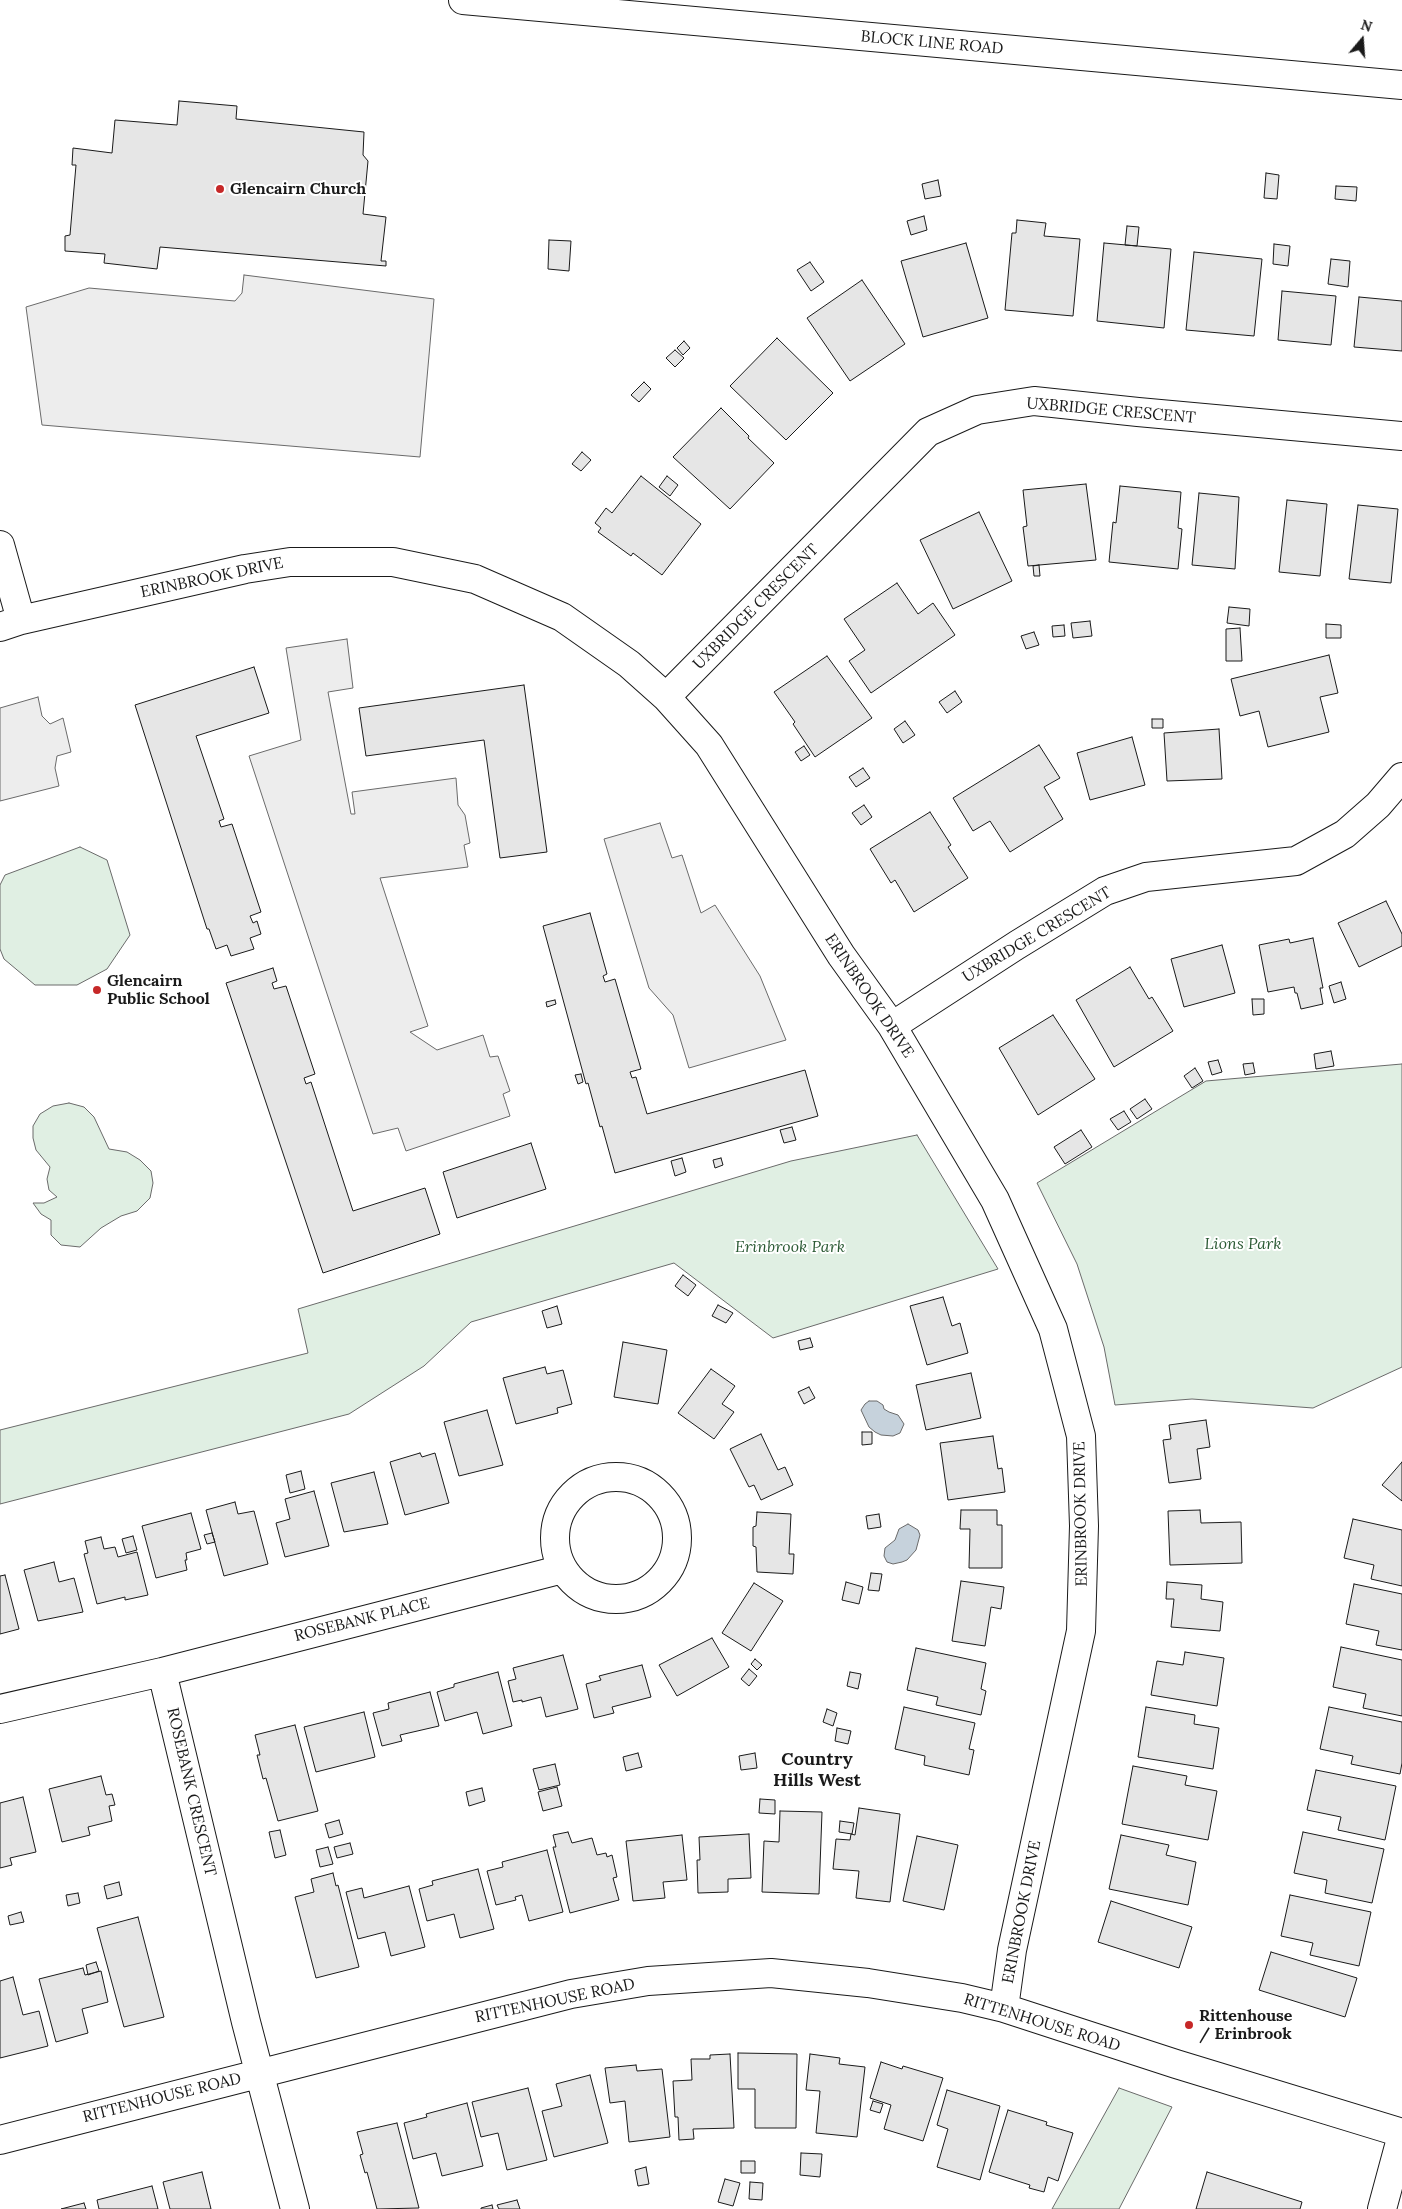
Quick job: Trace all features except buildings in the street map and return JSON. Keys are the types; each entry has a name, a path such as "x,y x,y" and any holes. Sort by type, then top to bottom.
{"street":[{"name":"BLOCK LINE ROAD","path":"463,0 1402,85"},
{"name":"UXBRIDGE CRESCENT","path":"666,697 928,432 977,410 1034,401 1402,436"},
{"path":"0,545 10,623"},
{"name":"ERINBROOK DRIVE","path":"10,623 263,566 298,562 393,562 475,579 562,617 629,664 666,697 709,745 841,955 892,1026 995,1200 1053,1329 1081,1436 1084,1526 1081,1631 1012,1950 1004,2008"},
{"name":"UXBRIDGE CRESCENT","path":"892,1026 1017,945 1105,892 1146,877 1296,861 1345,834 1378,805 1402,777"},
{"path":"619,1476 640,1481 652,1488 667,1503 678,1530 675,1558 667,1574 651,1589 632,1598 611,1600 595,1596 576,1586 562,1569 556,1553 554,1531 558,1518 568,1499 578,1489 598,1479 619,1476"},
{"name":"ROSEBANK PLACE","path":"162,1672 562,1569"},
{"path":"0,1709 162,1672"},
{"name":"ROSEBANK CRESCENT","path":"162,1672 259,2073 295,2209"},
{"name":"RITTENHOUSE ROAD","path":"0,2140 571,1994 648,1981 771,1973 868,1982 962,1998 1004,2008 1402,2134"},
{"path":"1382,2209 1402,2134"}],"green space":[{"path":"80,847 107,860 130,935 107,969 77,985 35,985 4,959 0,949 0,885 5,875"},
{"name":"Lions Park","path":"1402,1064 1402,1367 1313,1408 1192,1399 1115,1405 1104,1347 1077,1264 1037,1183 1206,1081"},
{"path":"69,1103 84,1107 94,1117 109,1149 127,1152 140,1160 151,1171 153,1183 150,1198 137,1211 121,1216 101,1228 80,1247 61,1245 51,1235 51,1220 41,1214 33,1203 44,1203 57,1197 49,1190 47,1179 50,1167 36,1150 33,1126 40,1114 53,1106"},
{"name":"Erinbrook Park","path":"917,1135 998,1269 773,1338 674,1263 471,1322 424,1366 349,1414 0,1504 0,1430 308,1353 298,1309 791,1161"},
{"path":"1119,2088 1172,2107 1119,2209 1052,2209"}],"shaded area":[{"path":"244,275 434,299 420,457 42,425 26,307 89,288 235,301 242,293"},
{"path":"347,639 353,688 328,692 351,814 355,814 352,792 456,778 458,805 465,815 470,843 464,845 468,867 380,878 428,1026 410,1032 437,1050 483,1035 490,1057 498,1056 510,1091 503,1094 510,1116 406,1151 398,1128 373,1134 249,756 301,740 286,648"},
{"path":"38,697 42,716 50,724 63,718 71,752 57,756 55,768 59,786 0,801 0,708"},
{"path":"660,823 672,858 682,855 701,913 715,905 760,976 786,1040 689,1068 673,1015 649,988 604,839"},
{"path":"869,1401 877,1401 883,1405 884,1409 898,1415 904,1424 900,1433 893,1436 881,1435 869,1427 861,1410"},
{"path":"908,1524 918,1530 920,1535 916,1550 907,1560 893,1564 887,1562 884,1556 885,1548 895,1540 899,1529"}],"place":[{"name":"Glencairn Church","path":"220,189"},
{"name":"Glencairn Public School","path":"97,990"},
{"name":"Rittenhouse / Erinbrook","path":"1189,2025"}],"district":[{"name":"Country Hills West","path":"817,1770"}]}
